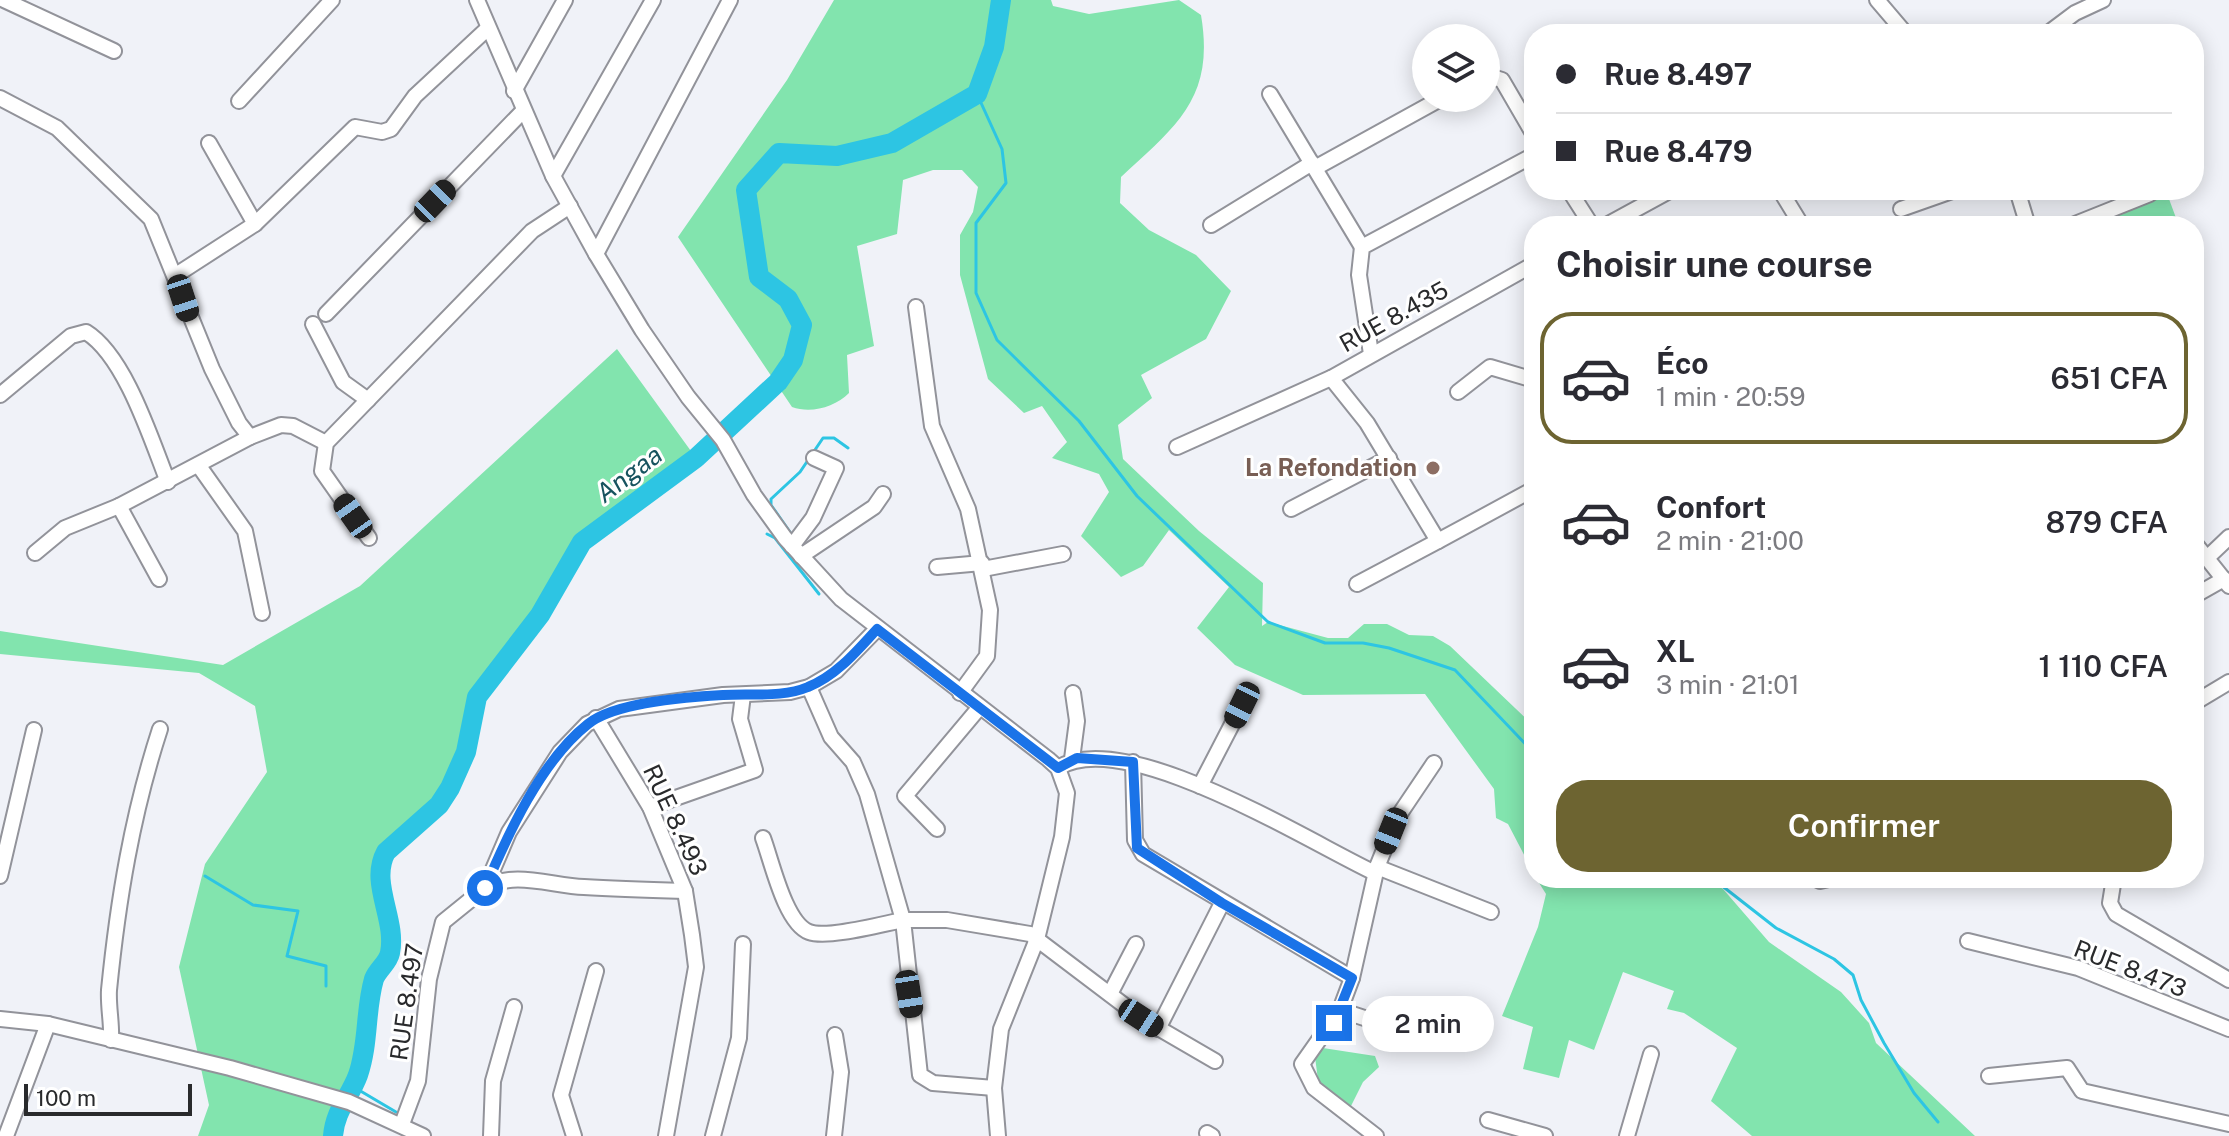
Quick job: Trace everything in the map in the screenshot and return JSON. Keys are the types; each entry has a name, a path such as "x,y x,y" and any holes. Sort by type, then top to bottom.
{"street":[{"path":"4,0 114,51"},
{"path":"239,101 332,0"},
{"path":"477,0 553,176 596,254 688,397 723,440 754,495 796,551 841,599 877,629 1058,768 1067,793 1053,883 1037,939 1001,1029 994,1088 998,1136"},
{"path":"514,91 565,0"},
{"path":"553,176 653,0"},
{"path":"596,254 730,0"},
{"path":"1877,0 1897,24"},
{"path":"2060,24 2103,0"},
{"path":"176,275 255,224 355,127 382,132 391,129 415,96 487,29"},
{"path":"1500,79 1524,118"},
{"path":"1270,94 1362,247 1359,275 1371,354"},
{"path":"0,98 57,128 151,219 212,369 250,437"},
{"path":"326,314 523,111"},
{"path":"1211,225 1313,165 1415,112"},
{"path":"209,143 255,224"},
{"path":"1362,247 1524,160"},
{"path":"1623,216 1653,200"},
{"path":"1901,209 1927,200"},
{"path":"2095,216 2135,200"},
{"path":"369,538 322,471 326,443 532,231 570,206"},
{"name":"RUE 8.435","path":"1438,541 1389,458 1331,378 1524,270"},
{"path":"916,307 932,426 968,509 982,566 990,644 987,656 960,693"},
{"path":"313,324 343,382 368,400"},
{"path":"0,395 71,336 86,332 107,351 123,378 168,482"},
{"path":"1458,392 1490,367 1524,377"},
{"path":"1177,447 1331,378"},
{"path":"35,553 65,528 168,482 250,437 287,425 326,443"},
{"path":"796,551 836,468 814,458"},
{"path":"1291,509 1389,458"},
{"path":"199,466 245,531 262,613"},
{"path":"796,551 874,507 883,494"},
{"path":"1357,584 1524,494"},
{"path":"119,506 159,579"},
{"path":"2207,558 2229,537"},
{"path":"937,567 982,566 1063,554"},
{"path":"2204,554 2227,583 2204,592"},
{"name":"RUE 8.497","path":"402,1124 418,1081 429,979 443,922 485,888 509,832 560,752 596,718 619,709 790,692 809,687 836,671 877,629"},
{"path":"2204,697 2229,682"},
{"path":"809,687 831,737 853,762 867,794 903,920 920,1075 933,1083 994,1088"},
{"path":"1072,759 1077,721 1073,693"},
{"path":"650,807 755,770 740,719 743,695"},
{"path":"1200,786 1242,705"},
{"path":"937,829 905,796 979,708"},
{"name":"RUE 8.493","path":"596,718 650,807 685,891 696,967 666,1136"},
{"path":"111,1040 110,988 125,859 143,780 160,729"},
{"path":"0,876 34,730"},
{"path":"1058,768 1072,759 1133,762 1200,786 1376,870 1491,912"},
{"path":"1133,762 1137,848 1222,903 1352,978"},
{"path":"1376,1136 1314,1088 1303,1069 1305,1059 1323,1038 1340,1010 1352,978 1376,870 1397,818 1434,763"},
{"path":"763,838 788,910 799,926 817,934 903,920 947,920 1003,928 1037,939 1158,1029 1215,1061"},
{"path":"485,888 494,882 526,880 579,887 685,891"},
{"path":"2112,888 2110,903 2116,914 2229,980"},
{"path":"1158,1029 1222,903"},
{"name":"RUE 8.473","path":"1968,941 2078,968 2229,1029"},
{"path":"713,1136 739,1038 743,944"},
{"path":"1110,994 1136,944"},
{"path":"574,1136 561,1095 596,971"},
{"path":"491,1136 493,1081 514,1007"},
{"path":"1340,1010 1431,1040"},
{"path":"0,1019 48,1024 230,1068 342,1100 402,1124 423,1136"},
{"path":"6,1136 48,1024"},
{"path":"834,1136 841,1072 835,1035"},
{"path":"1627,1136 1651,1054"},
{"path":"1989,1076 2067,1068 2082,1091 2189,1118 2229,1124"},
{"path":"1488,1120 1545,1136"}],"green space":[{"path":"834,0 1051,0 1053,6 1089,14 1179,0 1201,15 1204,44 1197,89 1175,125 1121,177 1120,203 1149,230 1196,255 1231,291 1206,339 1141,375 1152,398 1118,425 1123,459 1199,531 1263,583 1262,626 1268,622 1328,638 1348,638 1364,624 1387,624 1409,635 1433,636 1450,646 1524,716 1524,855 1508,824 1496,818 1494,789 1425,694 1303,695 1235,665 1197,628 1229,587 1169,530 1143,566 1121,577 1081,536 1109,492 1099,474 1052,458 1067,442 1042,406 1024,413 988,379 960,275 960,235 973,212 978,187 962,170 933,170 903,180 897,234 857,246 874,346 847,355 849,393 843,398 815,409 792,407 678,237 787,80"},
{"path":"2151,200 2169,200 2175,216 2109,216"},
{"path":"617,349 696,458 581,542 540,615 477,697 466,752 450,788 439,805 386,852 380,876 390,927 390,953 374,979 362,1063 339,1111 333,1136 198,1136 209,1105 179,967 205,864 267,772 255,706 199,673 0,654 0,631 223,665 360,586"},
{"path":"1542,888 1722,888 1769,942 1841,992 1869,1023 1876,1043 1975,1136 1752,1136 1711,1101 1737,1048 1684,1013 1667,1009 1674,991 1623,972 1594,1050 1569,1040 1559,1078 1523,1069 1533,1027 1502,1016 1538,927 1546,894"},
{"path":"1323,1048 1375,1056 1379,1067 1363,1082 1349,1110 1318,1080 1315,1057"}],"waterway":[{"name":"Angaa","path":"333,1136 361,1063 374,979 390,953 390,927 380,876 382,864 386,852 439,805 450,788 466,752 477,697 540,615 582,542 696,458 778,382 793,360 802,325 788,299 759,277 746,190 779,153 837,156 892,143 977,94 994,47 1001,0"},
{"path":"977,94 1002,149 1006,183 976,223 976,293 997,340 1079,421 1137,496 1268,622 1325,643 1363,643 1389,648 1455,670 1524,742"},
{"path":"792,535 771,505 771,499 800,472 823,438 834,438 848,448"},
{"path":"767,534 775,538 819,594"},
{"path":"205,876 253,905 298,911 287,956 326,966 326,986"},
{"path":"1725,888 1776,928 1834,959 1853,975 1861,1000 1884,1043 1914,1093 1938,1122"},
{"path":"352,1086 396,1112"}],"place":[{"name":"La Refondation","path":"1433,468"}],"route":[{"path":"485,888 509,832 560,752 596,718 619,709 671,701 790,692 809,687 836,671 877,629 1058,768 1077,758 1133,762 1137,848 1222,903 1352,978 1334,1023"}]}
